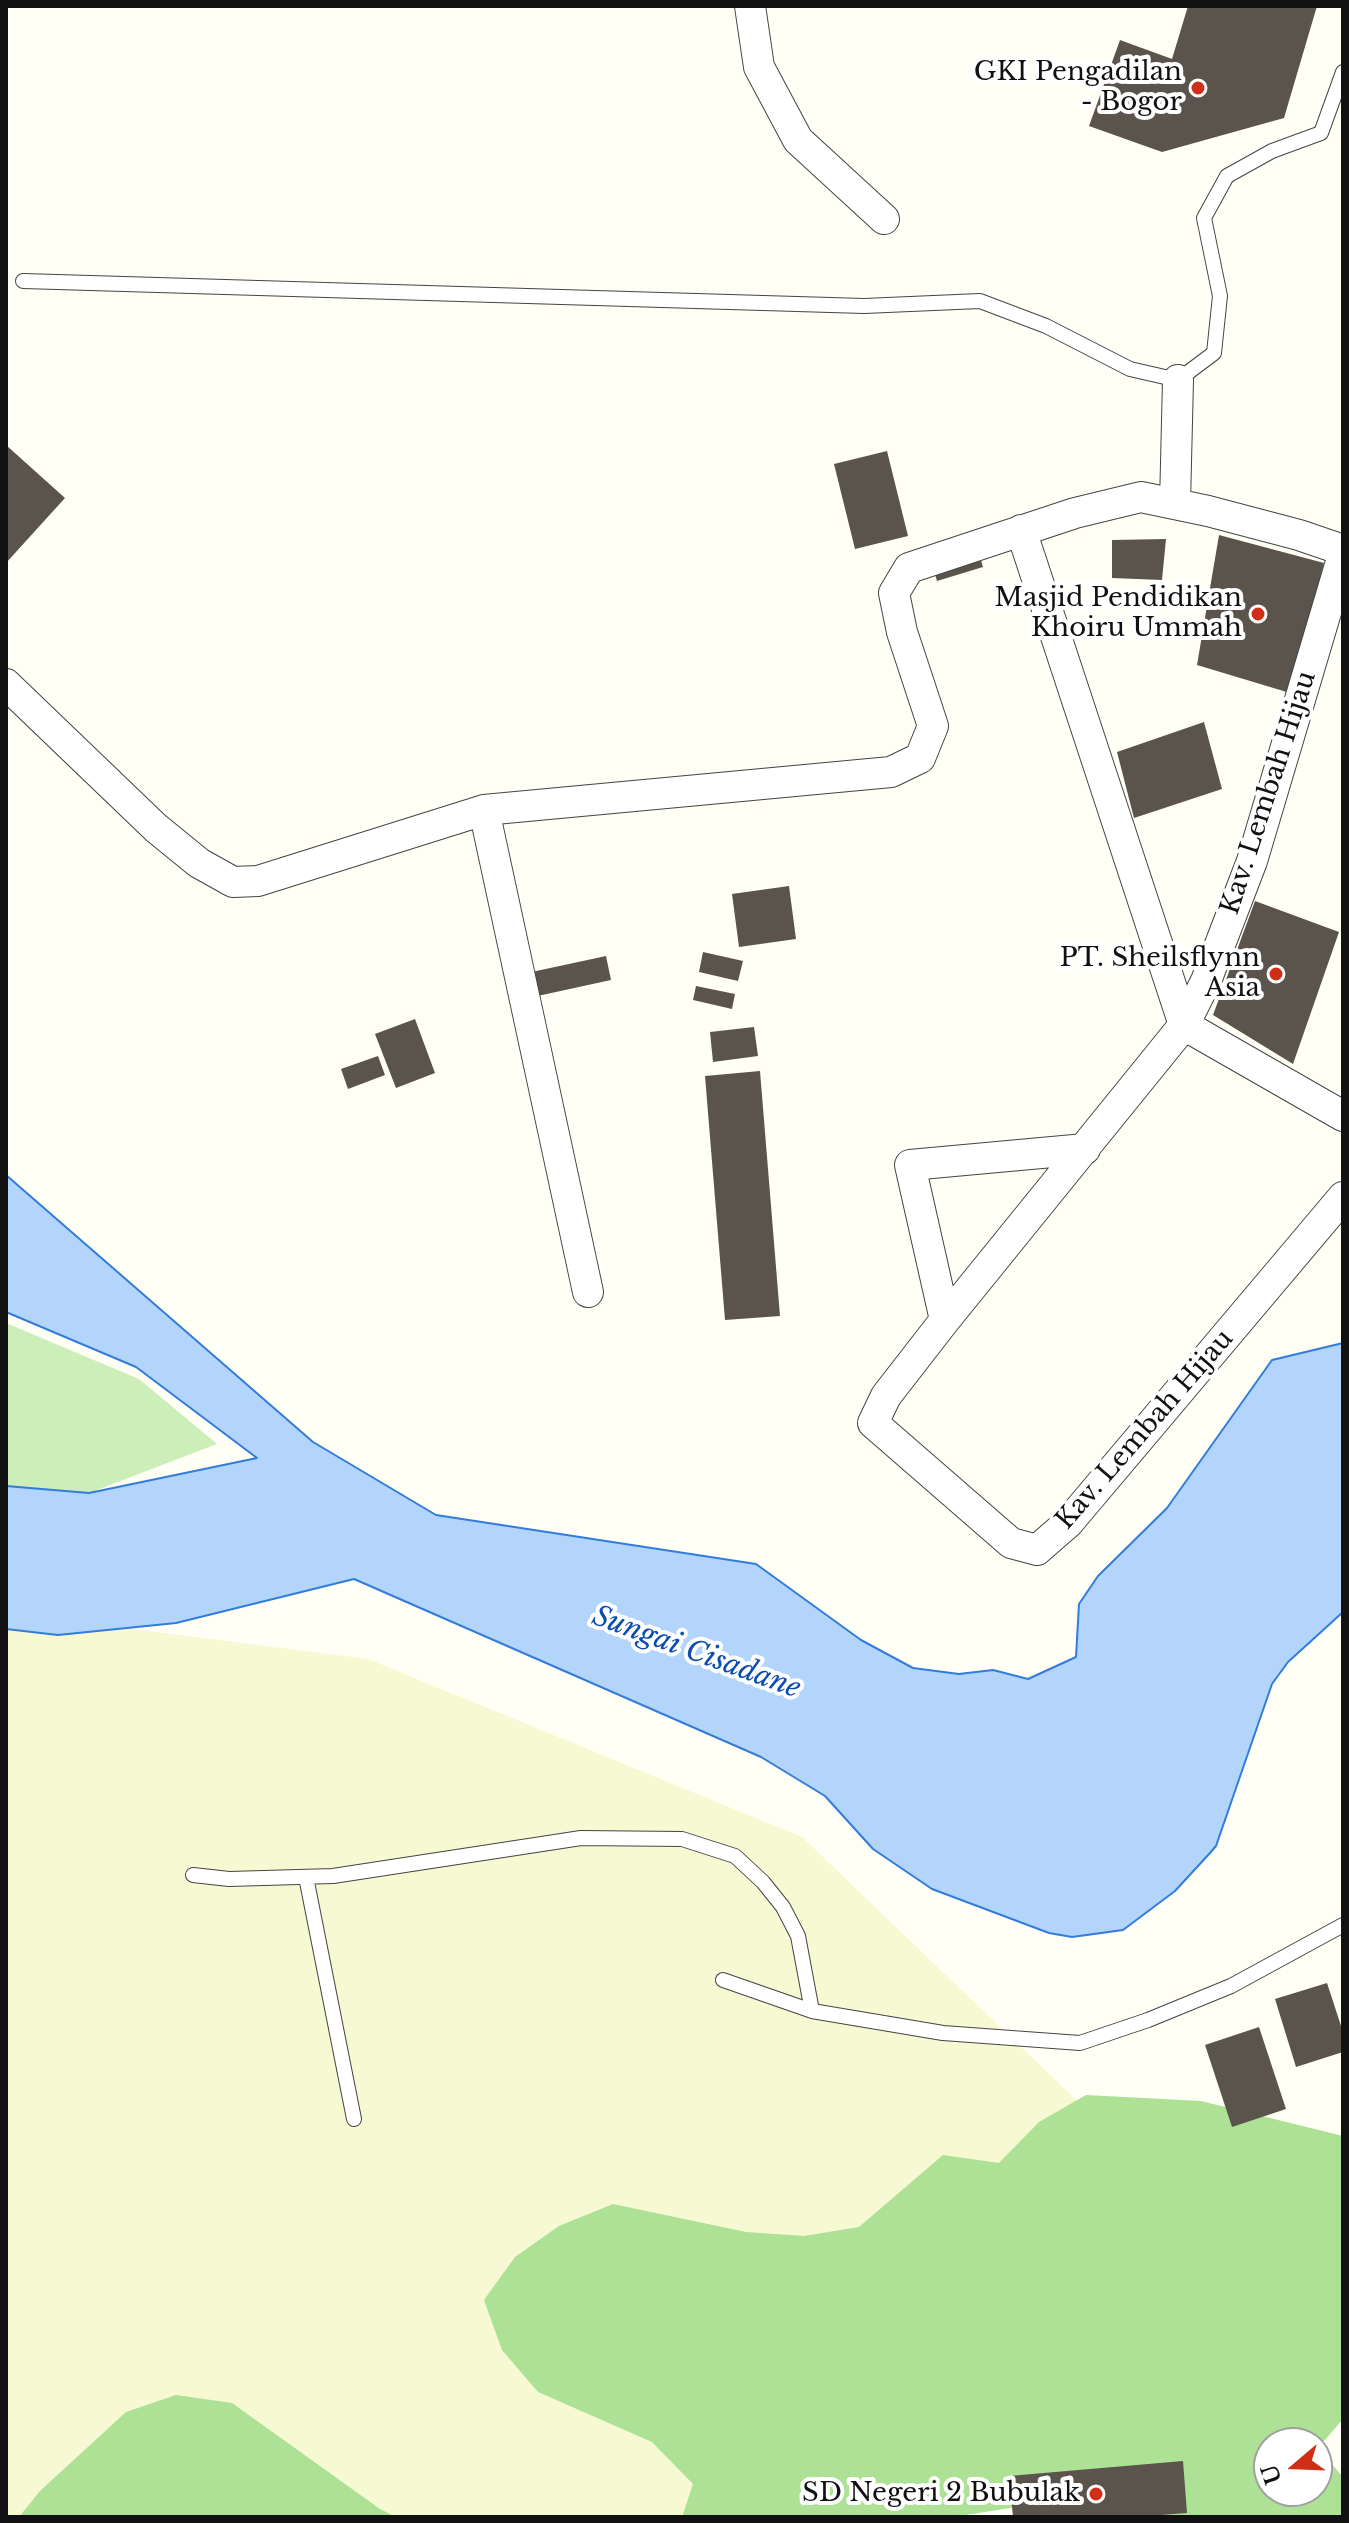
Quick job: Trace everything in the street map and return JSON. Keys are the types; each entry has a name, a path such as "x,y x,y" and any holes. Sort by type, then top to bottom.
{"street":[{"path":"750,6 759,67 798,140 884,219"},
{"path":"1175,504 1178,380"},
{"name":"Kav. Lembah Hijau","path":"484,810 891,772 920,758 933,726 902,632 894,593 909,568 1021,530 1141,497 1299,535 1343,553 1252,861 1206,981 1184,1025 945,1320 886,1396 873,1423 1011,1543 1037,1550 1068,1523 1343,1197"},
{"path":"1021,530 1184,1025 1343,1116"},
{"path":"6,684 156,828 199,863 233,882 258,881 484,810 588,1292"},
{"path":"945,1320 910,1165 1085,1149"}],"lane":[{"path":"23,281 864,306 980,301 1046,326 1130,369 1178,380 1214,353 1220,296 1204,218 1227,176 1272,151 1321,133 1343,72"},
{"path":"193,1875 229,1879 333,1876 581,1838 682,1839 735,1856 763,1882 783,1907 798,1936 812,2011"},
{"path":"306,1877 354,2119"},
{"path":"723,1980 812,2011 943,2033 1080,2043 1148,2020 1231,1986 1343,1925"}],"green space":[{"path":"6,1323 139,1379 217,1444 89,1493 6,1486"},
{"path":"6,1613 368,1659 802,1837 1286,2301 806,2517 6,2517"},
{"path":"1086,2095 1201,2101 1343,2136 1343,2419 1333,2431 1333,2427 1253,2427 1253,2507 1333,2507 1333,2465 1343,2477 1343,2517 1093,2517 1023,2506 953,2517 682,2517 693,2484 652,2442 538,2392 502,2350 484,2300 515,2257 559,2226 613,2204 746,2232 804,2236 859,2227 943,2155 999,2163 1039,2122"},
{"path":"176,2395 232,2403 380,2509 396,2517 19,2517 40,2491 126,2412"}],"water":[{"name":"Sungai Cisadane","path":"6,1175 313,1442 436,1515 756,1564 861,1640 913,1668 959,1674 993,1670 1028,1679 1076,1657 1079,1604 1098,1576 1167,1508 1272,1360 1343,1343 1343,1612 1288,1662 1272,1684 1216,1846 1175,1891 1123,1930 1072,1937 1049,1933 932,1889 873,1849 825,1796 761,1757 354,1579 176,1623 58,1635 6,1629 6,1486 89,1493 257,1458 136,1367 6,1312"}],"building":[{"name":"GKI Pengadilan - Bogor","path":"1188,6 1317,6 1284,118 1162,152 1089,126 1120,40 1172,59"},
{"path":"6,445 65,498 6,563"},
{"path":"887,451 908,536 855,549 834,464"},
{"name":"Masjid Pendidikan Khoiru Ummah","path":"1219,535 1324,563 1290,693 1197,665"},
{"path":"1166,539 1162,580 1112,578 1112,540"},
{"path":"980,557 983,567 937,581 934,571"},
{"path":"1204,722 1222,789 1134,818 1117,752"},
{"path":"789,886 796,939 739,947 732,894"},
{"name":"PT. Sheilsflynn Asia","path":"1255,901 1339,932 1293,1064 1213,1015"},
{"path":"703,952 743,961 738,981 699,972"},
{"path":"606,956 611,980 533,997 527,973"},
{"path":"696,986 735,994 732,1009 693,1000"},
{"path":"415,1019 435,1073 396,1088 375,1034"},
{"path":"754,1027 758,1056 713,1062 710,1032"},
{"path":"378,1056 385,1075 348,1089 341,1069"},
{"path":"760,1071 780,1316 725,1320 705,1076"},
{"path":"1327,1983 1343,2032 1343,2052 1296,2067 1275,1999"},
{"path":"1259,2027 1286,2109 1232,2127 1205,2045"},
{"name":"SD Negeri 2 Bubulak","path":"1183,2461 1187,2513 1136,2517 1013,2517 1009,2476"}],"place":[{"name":"GKI Pengadilan - Bogor","path":"1198,88"},
{"name":"Masjid Pendidikan Khoiru Ummah","path":"1258,614"},
{"name":"PT. Sheilsflynn Asia","path":"1276,974"},
{"name":"SD Negeri 2 Bubulak","path":"1096,2494"}]}
